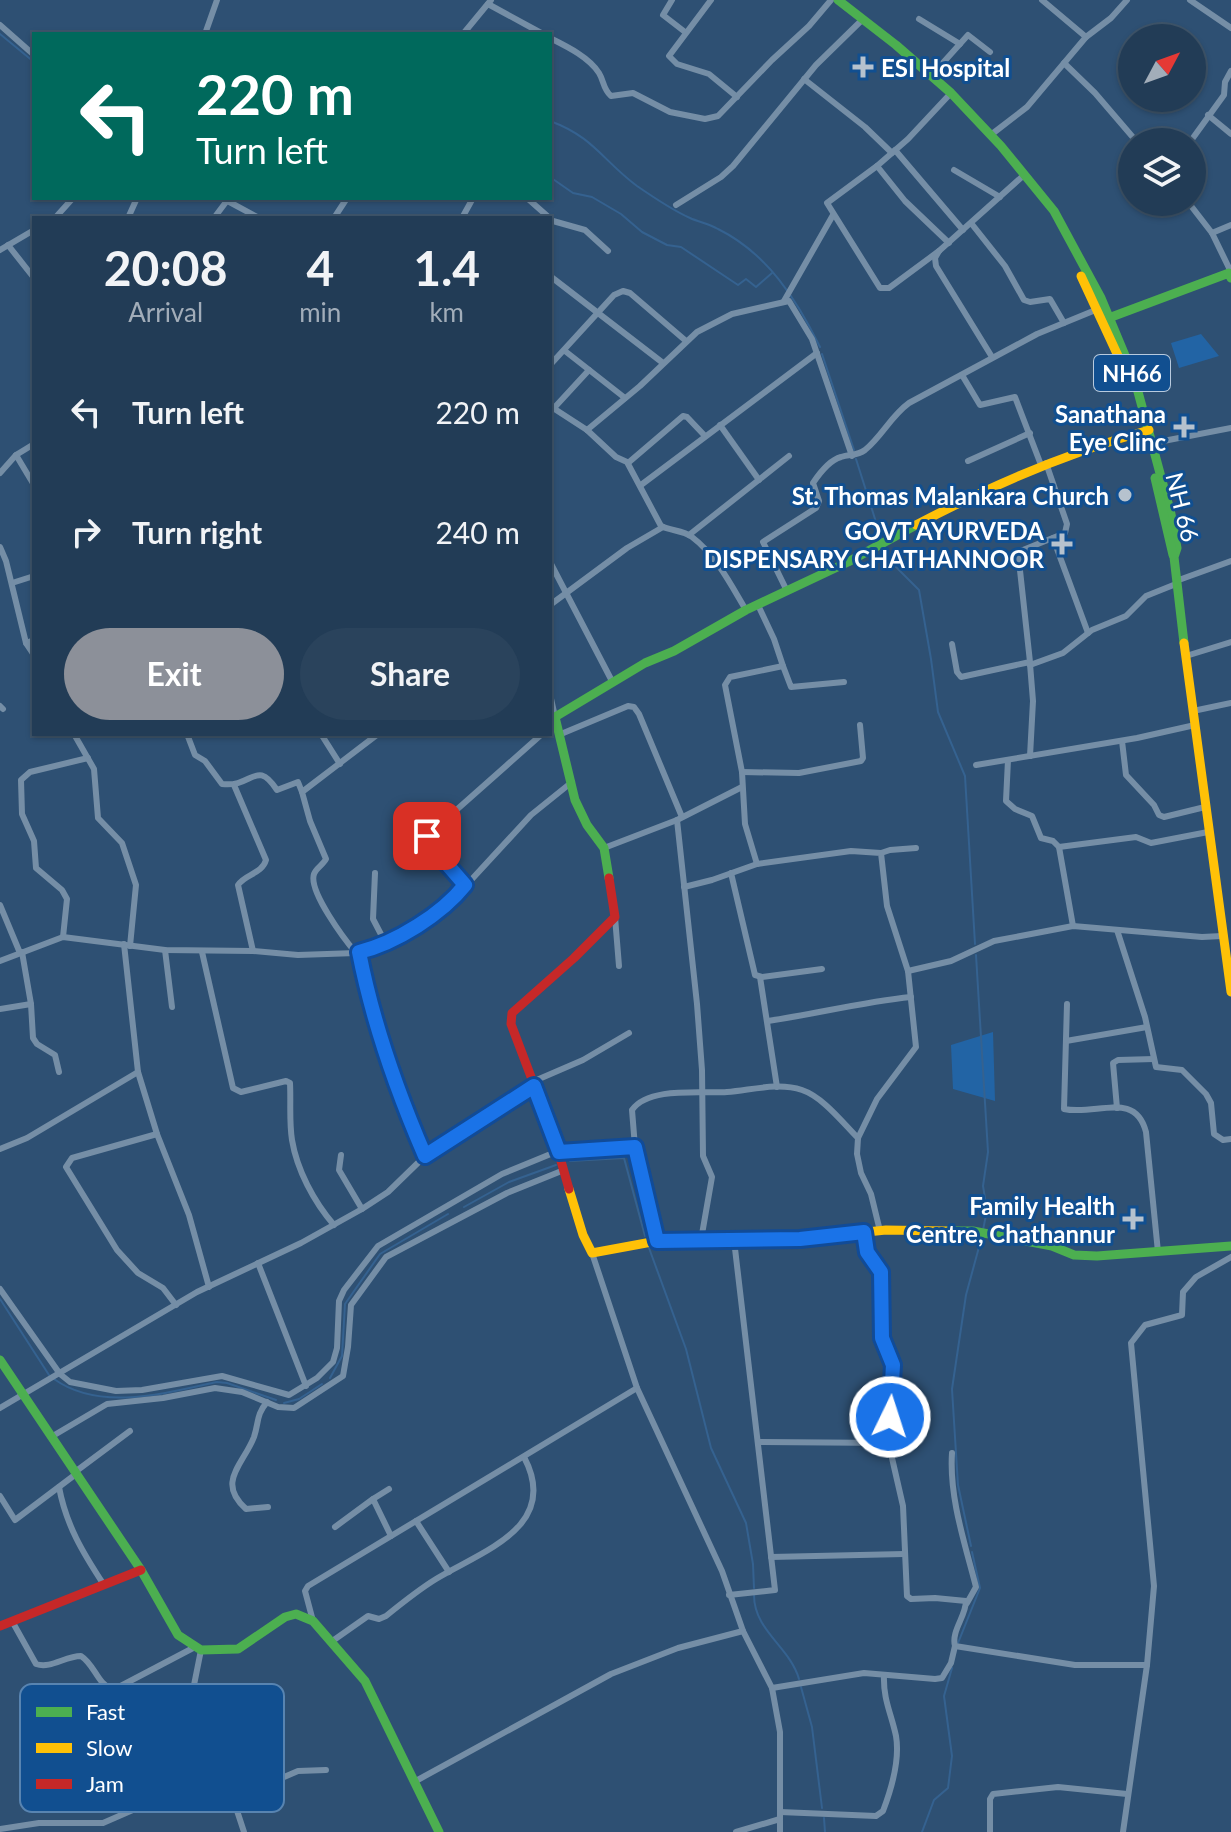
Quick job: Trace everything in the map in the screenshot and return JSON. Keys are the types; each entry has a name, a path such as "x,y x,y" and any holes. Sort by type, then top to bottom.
{"main road":[{"name":"NH 66","path":"838,0 951,93 992,134 1046,204 1048,214 1106,319 1146,431 1174,557"},
{"path":"1106,319 1230,274"},
{"name":"NH 66","path":"1146,431 1153,443 1171,514 1177,548 1174,557"},
{"path":"1146,431 1085,448 940,511 877,547 645,663 553,718 561,734 575,800 587,825 604,848 615,917 512,1013 511,1024 559,1152 583,1235 592,1253 657,1241 823,1238 880,1231 973,1231 1052,1246 1074,1255 1097,1256 1231,1246"},
{"name":"NH66","path":"1174,557 1231,992"},
{"path":"0,1360 141,1570 178,1635 198,1649 238,1649 285,1617 296,1614 313,1621 365,1681 434,1830"},
{"path":"0,1626 141,1570"}],"street":[{"path":"206,32 217,0"},
{"path":"672,0 663,15 685,32"},
{"path":"711,0 670,51 670,59 709,74 737,97"},
{"path":"552,39 571,49 597,71 604,90 611,96 633,93 670,112 705,119 718,116 831,0"},
{"path":"1042,0 1086,37"},
{"path":"992,134 1027,107 1086,37 1111,18 1127,0"},
{"path":"1190,0 1231,28"},
{"path":"465,32 490,2 540,32"},
{"path":"676,205 733,166 804,79 863,19"},
{"path":"919,19 960,44"},
{"path":"0,25 32,53"},
{"path":"932,75 970,35 990,52"},
{"path":"1064,63 1125,128"},
{"path":"1199,128 1224,95 1225,82 1231,71"},
{"path":"804,79 893,152 963,230"},
{"path":"951,93 877,166 827,200 827,206 880,288 889,288 939,251 1025,174"},
{"path":"1208,115 1231,134"},
{"path":"877,166 905,201 949,243"},
{"path":"954,170 1000,197"},
{"path":"57,216 71,200"},
{"path":"224,200 255,216"},
{"path":"529,200 547,216"},
{"path":"784,301 833,215"},
{"path":"1199,216 1212,233 1230,274"},
{"path":"552,220 585,230 608,251"},
{"path":"971,223 1005,266 1024,300 1050,299 1064,323"},
{"path":"1212,233 1231,225"},
{"path":"0,250 32,231"},
{"path":"8,245 32,275"},
{"path":"939,251 935,258 936,266 992,357"},
{"path":"552,277 663,363"},
{"path":"552,363 614,295 627,292 686,341"},
{"path":"587,430 708,325 732,314 784,301 791,302 800,315 817,353 852,456"},
{"path":"787,591 763,542 816,508 819,501 814,480 839,457 864,451 906,405 992,357 1101,308"},
{"path":"565,351 625,398"},
{"path":"641,485 817,353"},
{"path":"589,370 552,407 628,463 663,527 689,535 718,566 746,610"},
{"path":"962,375 980,405 1015,397 1067,524 1065,533 1018,552 1033,701 1030,756"},
{"path":"628,463 681,417 687,417 705,436"},
{"path":"720,425 759,480"},
{"path":"1153,443 1231,428"},
{"path":"968,461 1030,433"},
{"path":"0,473 16,455 32,445"},
{"path":"16,455 32,482"},
{"path":"689,535 789,456"},
{"path":"552,603 627,548 663,527"},
{"path":"1053,538 1088,633"},
{"path":"0,547 26,643 32,652"},
{"path":"952,644 957,672 961,677 1030,664 1063,653 1088,633 1126,616 1146,596 1231,561"},
{"path":"552,566 613,683"},
{"path":"12,583 32,577"},
{"path":"758,605 791,687 844,682"},
{"path":"26,643 32,641"},
{"path":"1186,656 1231,642"},
{"path":"757,864 745,824 742,772 725,683 730,677 783,666"},
{"path":"1193,711 1231,703"},
{"path":"561,734 628,706 634,707 658,756 680,819 697,1004 703,1093 703,1156 712,1177 701,1240"},
{"path":"742,772 799,773 861,761 860,725"},
{"path":"976,765 1122,741 1195,725"},
{"path":"75,736 95,776 98,818 122,843 136,885 127,945 138,1072 157,1134 189,1215 209,1287"},
{"path":"188,736 191,749 205,761 218,781 226,785 263,774 268,776 277,790 298,782 326,859 314,873 314,882 336,928 358,952 384,1055 425,1156"},
{"path":"322,736 340,764"},
{"path":"302,792 375,736"},
{"path":"465,885 427,841 427,836 540,736"},
{"path":"1122,741 1126,775 1154,805 1159,815 1164,817 1205,807"},
{"path":"63,937 67,899 62,890 36,868 34,841 22,814 21,780 27,773 88,758"},
{"path":"1008,760 1006,801 1015,809 1032,816 1041,838 1053,841 1059,847 1073,926"},
{"path":"0,961 63,937 202,952 253,951 298,955 358,952 385,942 443,909 531,815 572,782"},
{"path":"234,785 266,860 262,869 238,885 253,951"},
{"path":"604,848 680,819 742,787"},
{"path":"1059,847 1136,837 1151,843 1208,832"},
{"path":"684,887 757,864 851,851 881,853 916,848"},
{"path":"880,1231 871,1194 861,1173 858,1138 877,1099 916,1047 908,971 887,906 881,853"},
{"path":"375,873 373,919 385,942"},
{"path":"731,873 755,975 760,977 822,969"},
{"path":"0,905 21,953 35,1042 55,1055 59,1072"},
{"path":"615,917 619,966"},
{"path":"908,971 951,961 994,941 1073,926 1225,941"},
{"path":"1117,930 1157,1069 1178,1068 1188,1074 1209,1097 1214,1134 1223,1140 1231,1139"},
{"path":"165,950 172,1007"},
{"path":"202,952 233,1088 241,1092 286,1081 290,1083 295,1152 316,1203 334,1225"},
{"path":"760,977 777,1087"},
{"path":"768,1021 911,997"},
{"path":"0,1009 31,1004"},
{"path":"1067,1004 1064,1109 1117,1108 1137,1111 1145,1126 1158,1252"},
{"path":"1066,1041 1147,1027"},
{"path":"0,1408 176,1305 362,1209 388,1192 425,1156 533,1084 629,1033"},
{"path":"1117,1108 1114,1061 1154,1059"},
{"path":"0,1149 27,1138 138,1072"},
{"path":"657,1241 635,1147 632,1115 635,1105 669,1094 795,1088 812,1095 858,1138"},
{"path":"157,1134 72,1158 66,1167 117,1250 138,1273 163,1288 176,1305"},
{"path":"51,1437 101,1406 114,1403 226,1388 267,1402 281,1400 322,1376 337,1354 339,1301 378,1246 527,1162 559,1152 635,1147"},
{"path":"341,1155 339,1170 362,1209"},
{"path":"0,1289 59,1374 70,1382 102,1390 142,1390 222,1376 294,1408 338,1381 346,1370 351,1305 386,1257 459,1216 564,1170"},
{"path":"453,1203 459,1216"},
{"path":"864,1232 867,1252 881,1272 882,1338 893,1365 891,1443 903,1506 908,1599 950,1599 967,1603"},
{"path":"729,1595 775,1590 734,1240"},
{"path":"592,1253 637,1388 722,1571 743,1631 772,1688 780,1732 780,1832"},
{"path":"1123,1832 1147,1665 1154,1586 1131,1343 1145,1325 1182,1315 1183,1292 1196,1277 1231,1257"},
{"path":"258,1263 306,1386"},
{"path":"322,1376 330,1385"},
{"path":"313,1621 305,1591 308,1586 637,1388"},
{"path":"267,1402 258,1412 254,1436 231,1479 234,1498 246,1509 268,1507"},
{"path":"0,1496 15,1520 130,1431"},
{"path":"758,1442 891,1443"},
{"path":"772,1688 849,1674 942,1678 951,1663 955,1646 953,1640 976,1587 952,1488 952,1453"},
{"path":"331,1642 368,1616 379,1619 386,1616 449,1572 509,1538 525,1520 533,1480 524,1457"},
{"path":"59,1487 63,1510 74,1537 104,1585"},
{"path":"335,1527 389,1489"},
{"path":"373,1499 391,1536"},
{"path":"416,1521 449,1572"},
{"path":"771,1557 904,1554"},
{"path":"12,1621 36,1664 46,1666 70,1656 81,1656 91,1664 102,1684"},
{"path":"414,1782 611,1674 678,1648 743,1631"},
{"path":"955,1646 1075,1665 1147,1665"},
{"path":"125,1684 198,1649"},
{"path":"194,1684 198,1649"},
{"path":"736,1832 780,1816 876,1816 883,1811 892,1781 897,1740 883,1694 884,1675"},
{"path":"284,1777 298,1771 326,1770"},
{"path":"990,1832 990,1799 993,1794 1058,1787 1127,1794"},
{"path":"0,1829 39,1823 103,1823 128,1812"},
{"path":"237,1812 244,1832"},
{"path":"103,1823 106,1832"}],"shaded area":[{"path":"1201,334 1219,356 1179,368 1171,343"},
{"path":"993,1032 995,1101 953,1089 951,1045"}],"waterway":[{"path":"0,34 32,60"},
{"path":"552,122 588,142 625,177 656,199 683,215 718,229 751,251 791,295 820,347"},
{"path":"552,178 573,193 592,197 621,214 642,232 667,245 681,247 738,285 746,279 756,287 772,273"},
{"path":"822,354 854,450"},
{"path":"856,459 882,541"},
{"path":"884,548 888,559 919,590 938,712 965,776 975,944"},
{"path":"976,955 988,1152 983,1186 987,1210 983,1230"},
{"path":"570,1161 624,1158 645,1236"},
{"path":"464,1207 509,1182 556,1165"},
{"path":"330,1378 342,1356 345,1304 380,1254 448,1214"},
{"path":"971,1546 958,1485 952,1389 966,1295 982,1236"},
{"path":"649,1248 686,1349 711,1448 746,1523 754,1588"},
{"path":"0,1299 49,1375"},
{"path":"54,1379 72,1389 112,1397 155,1395 217,1382 276,1400"},
{"path":"284,1403 299,1399 322,1384"},
{"path":"958,1643 980,1588 972,1552"},
{"path":"754,1595 760,1619 788,1657 799,1679"},
{"path":"922,1832 934,1800 948,1788 952,1756 944,1696 952,1668"},
{"path":"801,1687 812,1727 822,1808"},
{"path":"824,1818 825,1832"}],"traffic: fast":[{"path":"838,0 951,93 1001,146 1054,211 1101,298 1134,377 1171,514 1177,548 1174,557 1184,643"},
{"path":"1106,319 1229,273 1231,278"},
{"path":"1155,478 1173,555"},
{"path":"609,878 604,848 587,825 575,800 555,717 645,663 674,651 746,610 848,562 916,525"},
{"path":"946,1231 973,1231 1052,1246 1074,1255 1231,1246"},
{"path":"0,1360 141,1570 178,1635 201,1650 238,1649 285,1617 296,1614 313,1621 365,1681 439,1832"}],"traffic: slow":[{"path":"1081,276 1119,358"},
{"path":"916,525 1030,471 1149,430"},
{"path":"1184,643 1231,992"},
{"path":"569,1189 592,1253 657,1241 800,1239 886,1230 946,1231"}],"traffic: jam":[{"path":"569,1189 555,1140 511,1024 512,1013 615,917 609,878"},
{"path":"0,1626 141,1570"}],"place":[{"name":"ESI Hospital","path":"863,67"},
{"name":"Sanathana Eye Clinc","path":"1184,427"},
{"name":"St. Thomas Malankara Church","path":"1125,495"},
{"name":"GOVT AYURVEDA DISPENSARY CHATHANNOOR","path":"1062,544"},
{"name":"Family Health Centre, Chathannur","path":"1133,1219"}],"route":[{"path":"427,836 427,841 465,885 443,909 392,939 359,952 369,1004 384,1055 425,1156 534,1086 559,1152 635,1147 657,1241 823,1238 864,1232 867,1252 881,1272 883,1286 882,1338 893,1365 890,1417"}]}
